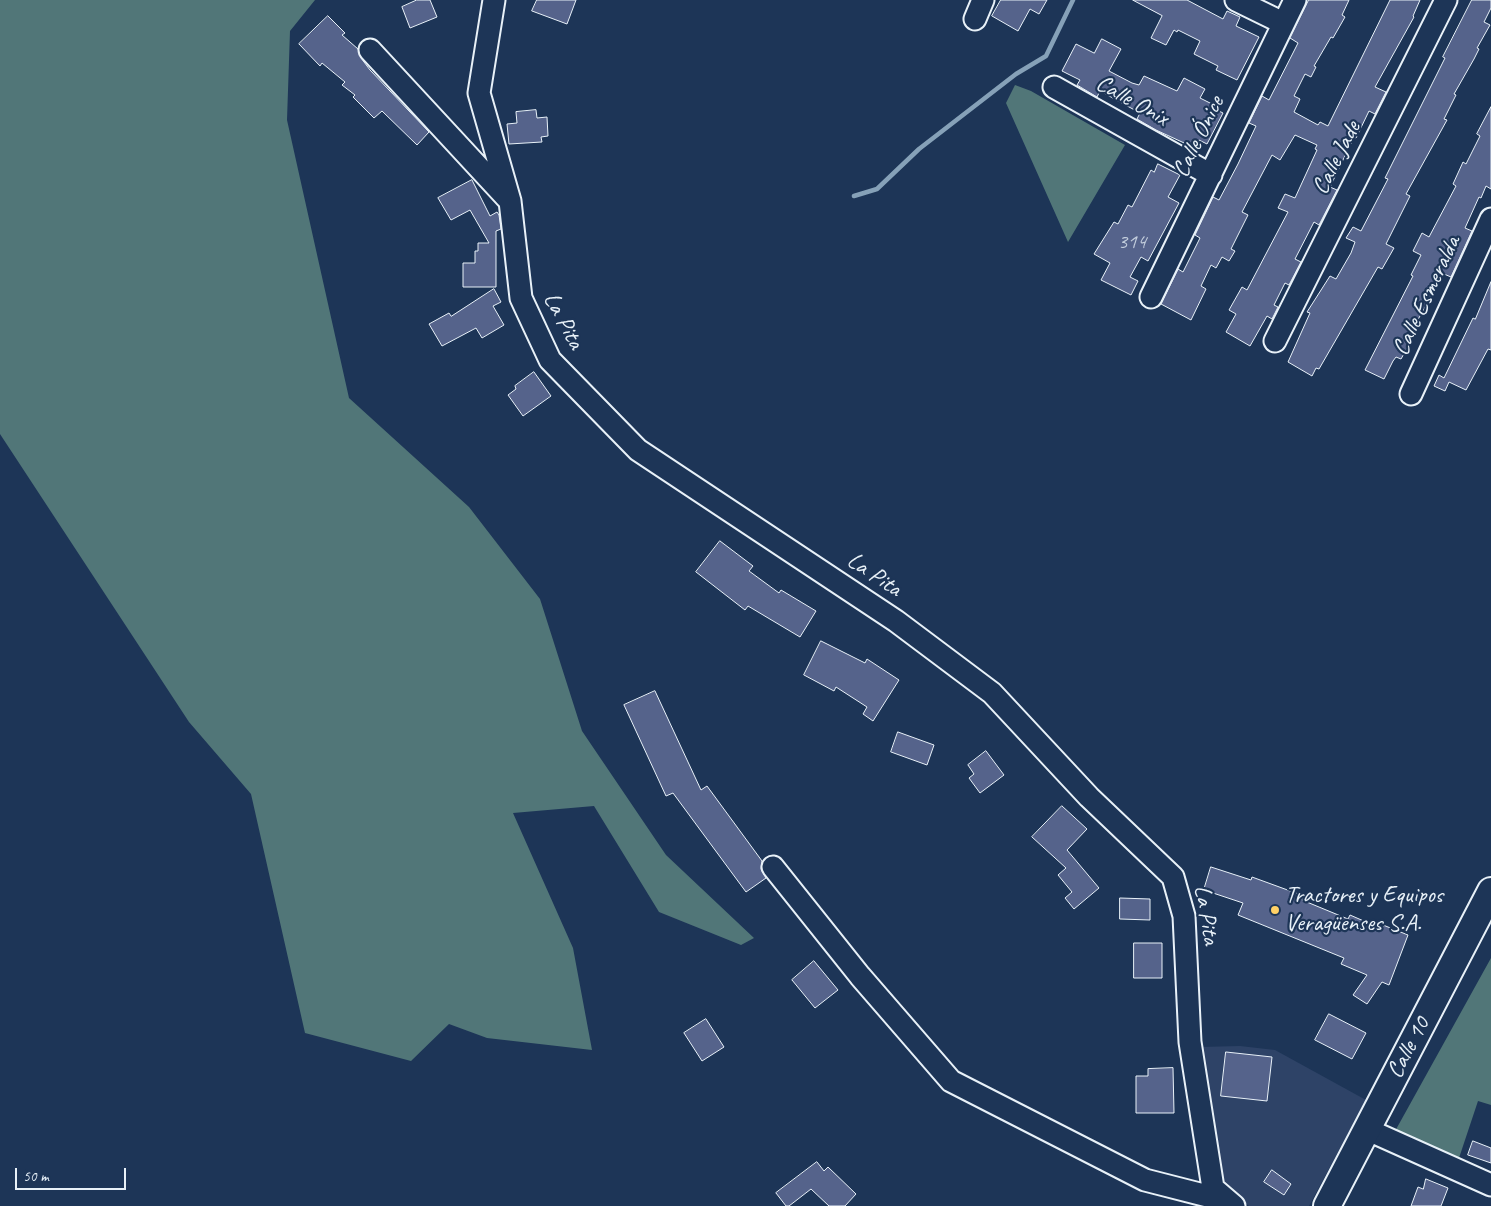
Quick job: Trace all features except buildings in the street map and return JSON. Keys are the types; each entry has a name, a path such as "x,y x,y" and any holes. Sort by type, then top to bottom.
{"main road":[{"name":"Calle 10","path":"1327,1206 1491,891"}],"street":[{"name":"La Pita","path":"494,0 479,92 510,201 521,298 550,360 638,450 896,621 992,693 1089,797 1173,877 1184,916 1190,1042 1213,1188 1232,1204"},
{"path":"1236,0 1283,23"},
{"name":"Calle Ónice","path":"1151,297 1295,0"},
{"name":"Calle Jade","path":"1275,340 1446,0"},
{"path":"370,50 510,201"},
{"name":"Calle Onix","path":"1054,87 1211,175"},
{"name":"Calle Esmeralda","path":"1412,394 1491,219"},
{"path":"773,867 860,976 951,1081 1145,1180 1232,1204"},
{"path":"1366,1129 1491,1185"}],"shaded area":[{"path":"1240,1046 1275,1050 1366,1100 1309,1206 1249,1206 1222,1185 1200,1047"}],"green space":[{"path":"0,0 315,0 290,31 287,120 349,398 469,507 540,599 582,731 666,855 754,938 741,945 659,912 594,806 513,813 573,948 592,1050 487,1038 449,1024 411,1061 305,1033 251,794 189,722 0,434"},
{"path":"1015,85 1031,91 1125,145 1068,242 1006,103"},
{"path":"1491,958 1491,1105 1478,1101 1457,1164 1394,1133"}],"waterway":[{"path":"854,196 877,189 919,149 1016,74 1046,56 1073,0"}],"place":[{"name":"Tractores y Equipos Veragüenses S.A.","path":"1275,910"}]}
